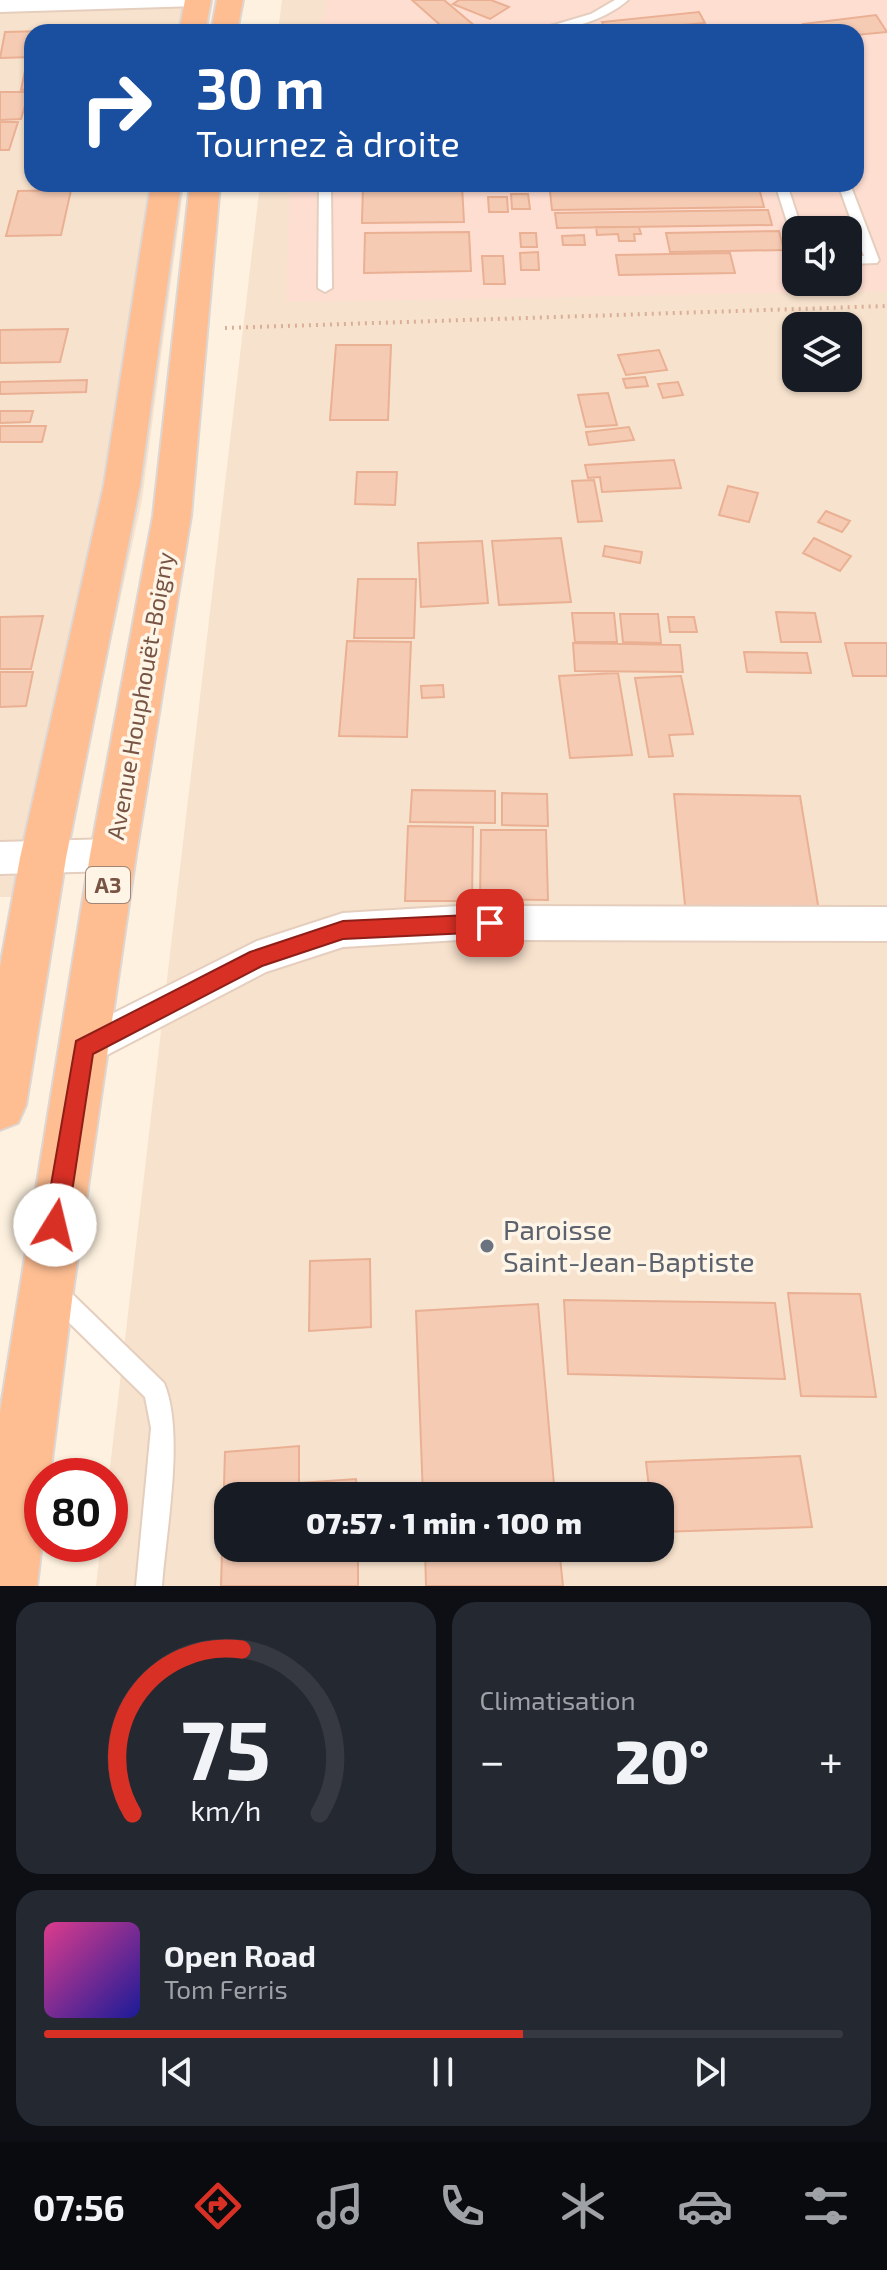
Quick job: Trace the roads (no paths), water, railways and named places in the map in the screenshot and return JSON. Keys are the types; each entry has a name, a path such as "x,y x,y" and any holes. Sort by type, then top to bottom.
{"highway":[{"path":"194,24 198,0"},
{"path":"226,24 230,0"},
{"path":"0,1105 43,858 122,485 165,192"},
{"name":"Avenue Houphouët-Boigny","path":"6,1586 46,1284 113,855 172,516 204,192"}],"street":[{"path":"0,6 198,0"},
{"path":"0,858 113,855"},
{"path":"84,1048 257,958 343,930 459,923 887,924"}],"lane":[{"path":"565,24 595,16 623,0"},
{"path":"325,192 325,288"},
{"path":"784,192 791,216"},
{"path":"847,192 856,216"},
{"path":"862,233 872,260 862,260"},
{"path":"46,1284 156,1391 163,1428 149,1586"}],"place":[{"name":"Paroisse Saint-Jean-Baptiste","path":"487,1246"}]}
